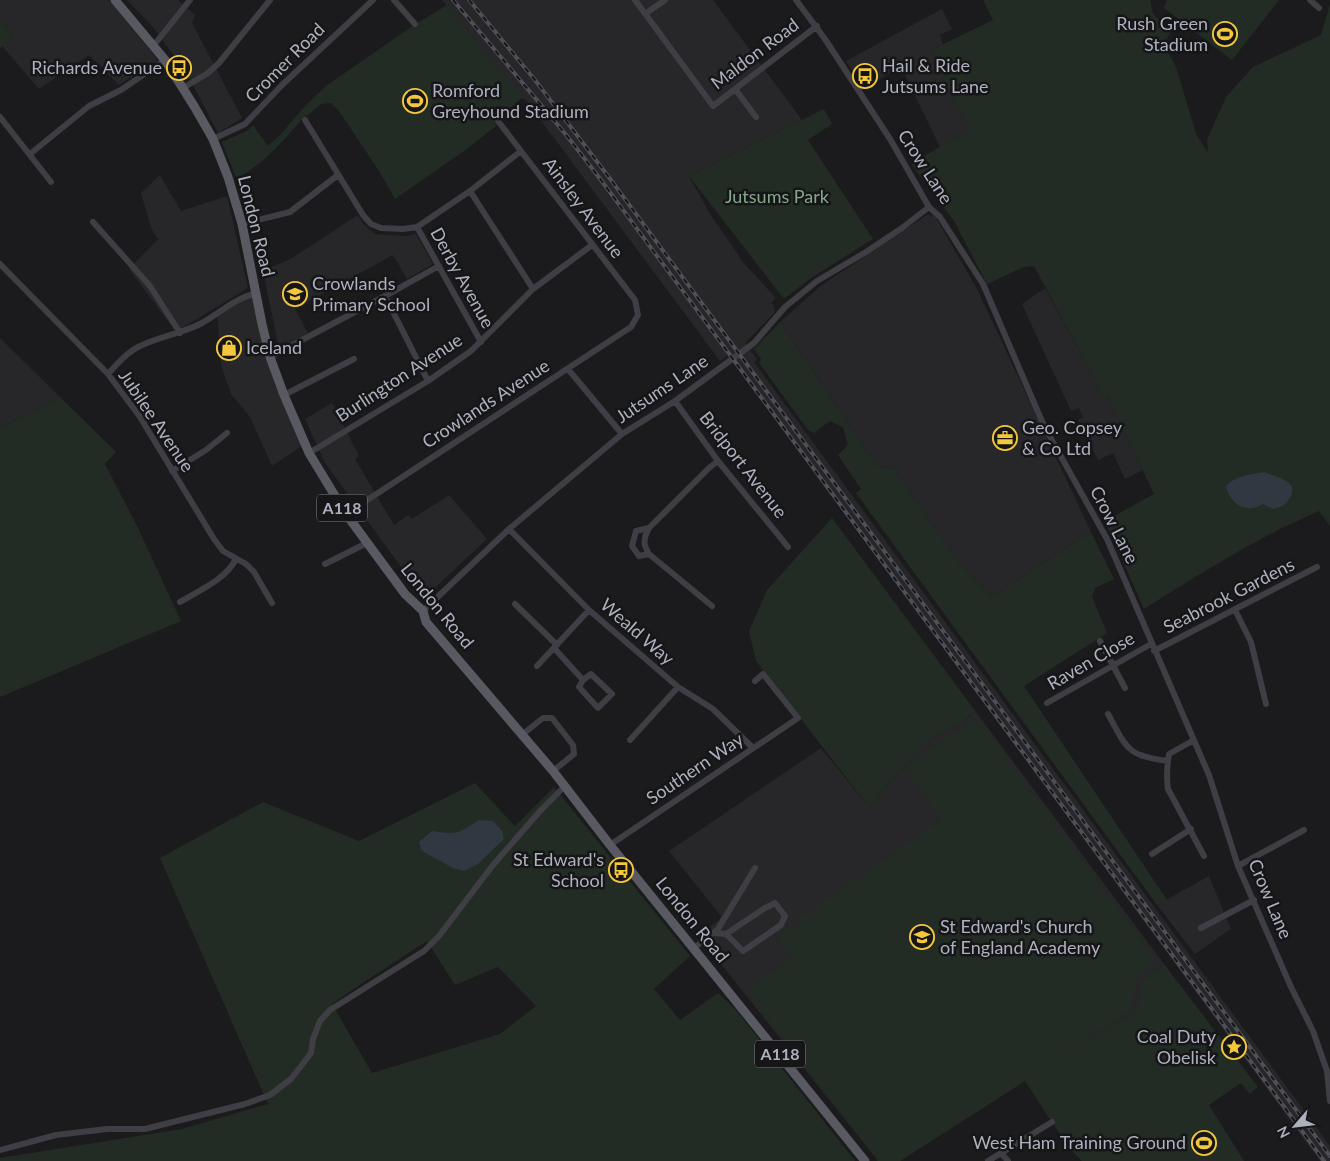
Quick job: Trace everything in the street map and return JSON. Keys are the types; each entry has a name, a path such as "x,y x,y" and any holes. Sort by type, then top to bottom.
{"main road":[{"name":"London Road","path":"117,1 165,60 213,139 242,224 270,357 309,453 346,514 405,594 423,611 426,622 523,734 610,845 866,1161"}],"street":[{"path":"154,45 190,0"},
{"path":"183,88 208,73 219,63 270,0"},
{"name":"Cromer Road","path":"213,139 245,124 282,85 373,0"},
{"path":"394,0 415,24"},
{"path":"635,0 646,14 665,0"},
{"name":"Crow Lane","path":"796,0 816,26 890,139 929,207 940,217 982,284 1044,426 1107,539 1209,775 1238,866 1291,987 1313,1030 1327,1071 1330,1101"},
{"path":"1310,0 1319,8"},
{"name":"Maldon Road","path":"646,14 712,106 736,90 816,26"},
{"path":"30,154 89,106 121,90 165,60"},
{"path":"736,90 756,117"},
{"path":"0,117 51,182"},
{"path":"305,120 363,215 371,224 381,228 403,230 417,227 470,191 521,151"},
{"name":"Ainsley Avenue","path":"498,121 635,300 638,315"},
{"path":"242,224 290,212 338,175"},
{"path":"470,191 533,289"},
{"name":"Jutsums Lane","path":"423,611 509,529 622,434 675,401 754,343 785,307 817,281 866,252 929,207"},
{"path":"93,222 150,286 180,333"},
{"name":"Derby Avenue","path":"417,227 481,342"},
{"name":"Burlington Avenue","path":"309,453 428,381 471,351 533,289 592,245"},
{"name":"Jubilee Avenue","path":"0,264 108,374 140,417 214,539 223,551 246,564 254,572 272,603"},
{"path":"270,357 439,266"},
{"path":"108,374 132,350 180,333 203,322 239,298 256,292"},
{"path":"386,296 428,381"},
{"name":"Crowlands Avenue","path":"346,514 631,327 638,315"},
{"path":"284,395 354,359"},
{"path":"568,369 622,434"},
{"name":"Bridport Avenue","path":"675,401 718,461 788,547"},
{"path":"172,470 206,450 227,433"},
{"path":"712,606 649,554 644,546 644,538 649,528 718,461"},
{"path":"649,528 636,531 632,546 640,556 649,554"},
{"name":"Weald Way","path":"509,529 589,610 678,687 713,709 753,748"},
{"path":"326,564 367,543"},
{"path":"180,602 223,576 236,559"},
{"name":"Seabrook Gardens","path":"1153,647 1235,610 1317,567"},
{"path":"515,604 583,680"},
{"path":"537,666 589,610"},
{"path":"1235,610 1251,642 1266,704"},
{"path":"1100,641 1125,688"},
{"name":"Raven Close","path":"1047,703 1113,666 1153,647"},
{"path":"591,674 612,694 598,708 579,687 583,680 591,674"},
{"name":"Southern Way","path":"610,845 798,718 764,674 755,681"},
{"path":"630,740 678,687"},
{"path":"1108,714 1125,743 1134,754 1148,759 1168,761"},
{"path":"523,734 543,718 552,718 573,746 574,754 553,771"},
{"path":"1194,740 1169,754 1166,769 1168,789 1204,856"},
{"path":"0,1150 56,1135 107,1129 145,1129 270,1096 291,1079 311,1053 312,1039 320,1020 330,1010 424,950 439,936 493,865 541,810 565,786"},
{"path":"1152,854 1190,829"},
{"path":"1238,866 1304,830"},
{"path":"694,948 714,933 755,868"},
{"path":"1201,928 1254,900"},
{"path":"714,933 726,934 775,903 785,916 781,925 743,951 726,934"},
{"path":"988,1161 1052,1122"},
{"path":"1001,1153 1008,1161"}],"shaded area":[{"path":"0,0 109,0 158,60 119,85 89,55 39,89 2,46 14,36 0,21"},
{"path":"127,0 178,0 195,15 192,23 242,118 218,133 186,72 152,26"},
{"path":"442,0 713,0 802,120 689,176 710,214 743,262 776,298 771,303 774,306 775,312 745,343 757,359 754,362 1330,1146 1330,1161 1320,1161 728,355 720,361 525,99 521,98"},
{"path":"942,9 952,29 940,35 943,44 931,50 945,76 943,78 970,129 940,147 901,67 863,88 846,61"},
{"path":"160,175 181,211 227,196 248,288 182,328 173,328 129,269 158,239 151,228 141,193"},
{"name":"Crowlands Primary School","path":"358,215 364,225 375,234 406,236 416,234 433,264 407,279 393,255 295,309 308,333 279,349 263,271 292,258"},
{"path":"927,215 935,216 977,289 1091,532 991,597 958,562 894,468 878,467 780,322 822,285"},
{"path":"1045,288 1103,394 1107,394 1143,470 1125,479 1113,453 1098,460 1078,420 1083,417 1079,408 1071,411 1022,304"},
{"path":"256,293 266,340 305,444 272,466 250,417 231,394 221,365 217,313"},
{"path":"0,338 60,397 0,428"},
{"path":"332,403 359,456 355,459 394,525 408,515 412,519 449,495 487,539 424,598 325,463 305,419"},
{"path":"1264,472 1284,480 1292,486 1290,498 1286,503 1273,509 1263,504 1257,507 1245,508 1235,503 1226,487 1229,483 1244,476"},
{"name":"St Edward's Church of England Academy","path":"976,712 1164,964 1143,980 1140,985 1140,999 1131,1013 900,1161 878,1161 701,939 699,935 719,920 721,916 669,851 821,748 869,807 891,780 926,743"},
{"path":"479,820 493,821 502,831 504,839 478,864 464,871 453,868 422,851 419,842 432,831 457,832"},
{"path":"1209,876 1231,929 1195,954 1157,905"}],"green space":[{"path":"983,0 1150,0 1153,14 1171,31 1164,44 1176,67 1196,134 1208,153 1207,140 1226,97 1253,67 1321,35 1330,4 1330,526 1319,511 1296,521 1208,569 1144,609 1105,521 1154,494 1107,394 1103,395 1034,266 1024,267 987,284 954,221 911,164 970,129 943,78 945,76 931,50 993,20"},
{"name":"Rush Green Stadium","path":"1167,0 1279,0 1232,60 1164,8"},
{"name":"Romford Greyhound Stadium","path":"447,5 522,98 501,116 495,124 496,126 464,151 395,199 379,171 339,111 331,103 321,104 306,115 276,148 259,163 241,176 236,177 222,142 247,131 253,125 268,146 326,86 411,27"},
{"path":"0,21 14,36 0,48"},
{"name":"Jutsums Park","path":"824,109 832,124 808,140 873,239 811,278 784,299 689,176"},
{"path":"780,322 878,467 894,468 958,562 991,597 1091,532 1114,579 1095,588 1092,597 1107,633 1024,686 1167,900 1157,905 856,493 861,489 838,455 848,445 843,427 830,421 814,433 808,430 759,363 761,359 754,349"},
{"path":"60,397 116,452 105,464 138,528 181,621 0,697 0,428"},
{"path":"832,518 976,712 926,743 891,780 869,807 756,661 749,631 767,590"},
{"name":"St Edward's Church of England Academy","path":"977,718 1155,958 1136,980 1130,1010 1047,1066 1131,1013 1140,999 1140,985 1143,980 1164,964 1258,1087 1250,1094 1241,1083 1209,1105 1244,1161 1082,1161 1069,1148 1025,1081 900,1161 878,1161 745,989 791,959 777,937 799,922 798,919 941,820 906,769 932,747"},
{"path":"475,783 515,826 554,787 690,956 654,989 680,1020 718,993 736,1010 855,1161 0,1161 0,1158 182,1129 268,1104 160,858 263,802 359,841","holes":["427,941 455,985 498,967 536,1006 500,1034 372,1073 332,1004"]}],"railway":[{"path":"453,0 567,136 601,180 1324,1161"},
{"path":"469,0 535,80 608,176 1330,1156"}],"place":[{"name":"Rush Green Stadium","path":"1225,34"},
{"name":"Richards Avenue","path":"179,68"},
{"name":"Hail & Ride Jutsums Lane","path":"865,76"},
{"name":"Romford Greyhound Stadium","path":"415,101"},
{"name":"Crowlands Primary School","path":"295,294"},
{"name":"Iceland","path":"229,348"},
{"name":"Geo. Copsey & Co Ltd","path":"1005,438"},
{"name":"St Edward's School","path":"621,870"},
{"name":"St Edward's Church of England Academy","path":"922,937"},
{"name":"Coal Duty Obelisk","path":"1234,1047"},
{"name":"West Ham Training Ground","path":"1204,1143"}]}
